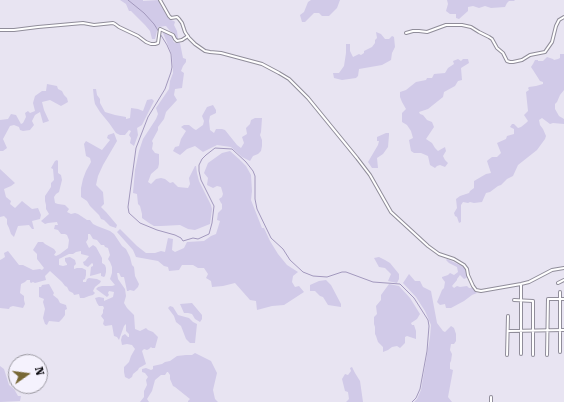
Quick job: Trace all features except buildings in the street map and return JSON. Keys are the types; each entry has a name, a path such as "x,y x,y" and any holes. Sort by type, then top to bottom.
{"street":[{"path":"160,0 171,18 177,17 180,19 188,36 195,44 210,52 221,53 262,64 279,72 289,79 308,98 362,163 391,212 428,246 439,254 464,265 476,290 480,291 521,284 529,282 552,270 564,268"},
{"path":"406,33 419,30 427,32 446,25 462,25 471,27 492,39 497,48 504,54 507,61 513,62 522,60 530,55 544,52 552,42 556,26 561,18 564,17"},
{"path":"0,30 83,23 94,25 113,23 151,44 158,43 160,29 174,35 177,41 188,36"},
{"path":"558,284 564,280"},
{"path":"521,284 521,354"},
{"path":"560,292 560,352"},
{"path":"547,355 548,299 564,299"},
{"path":"514,300 533,300 533,355"},
{"path":"508,316 508,355"},
{"path":"508,331 564,330"},
{"path":"490,402 491,397"}],"shaded area":[{"path":"120,0 159,0 168,18 175,22 174,25 177,31 178,39 175,38 174,34 166,26 158,27 155,39 152,39 150,31 131,11 129,11 126,4"},
{"path":"311,0 340,0 337,8 329,16 322,16 319,13 314,13 305,22 302,22 300,15 304,12 308,2"},
{"path":"447,0 515,0 509,1 505,7 468,7 468,11 459,19 456,18 456,14 450,14 446,11 448,4"},
{"path":"165,32 172,36 175,43 180,43 183,58 186,59 186,62 181,71 184,73 182,88 175,89 174,95 177,100 166,112 164,119 158,127 152,141 152,149 155,153 159,154 159,164 158,168 151,174 148,182 151,184 156,179 161,178 170,183 173,182 178,187 188,188 190,184 189,178 196,166 199,181 212,209 210,224 195,230 188,229 180,225 154,226 142,218 137,194 133,193 135,170 143,139 156,119 158,114 156,108 169,89 173,73 172,55 163,33"},
{"path":"376,32 381,34 385,39 389,39 392,36 394,37 395,47 391,60 382,65 359,69 358,76 356,78 342,80 334,78 333,73 339,73 344,66 346,44 350,44 350,51 353,57 359,54 361,55 375,43 377,38"},
{"path":"560,54 564,54 564,90 555,104 555,109 559,116 564,119 564,124 550,124 542,118 539,120 546,136 537,150 518,165 513,176 490,192 486,193 482,202 463,202 461,205 461,222 459,223 454,213 457,208 456,199 469,193 474,188 474,181 486,174 491,173 487,161 492,157 497,157 501,153 497,143 506,139 507,136 514,134 514,129 510,127 512,124 518,128 528,121 524,115 528,111 526,92 529,90 529,87 543,84 531,67 535,60 543,61 547,57 554,60 560,58"},
{"path":"458,59 461,61 463,59 468,59 469,63 461,68 462,80 458,81 455,86 444,92 443,97 428,109 419,112 427,120 432,122 434,127 426,139 432,143 438,151 445,147 446,151 443,156 448,163 445,167 440,165 435,168 430,165 428,156 411,151 409,140 413,138 407,125 402,122 402,113 406,109 400,97 400,92 406,90 416,82 426,80 427,78 432,78 434,74 445,73 448,68 454,64 453,61"},
{"path":"47,84 57,86 67,98 68,102 61,106 50,100 42,102 49,121 43,123 40,112 35,115 32,121 34,125 30,130 23,131 14,125 10,126 3,139 7,148 0,151 0,120 8,119 11,114 16,115 21,124 23,123 26,117 25,113 28,111 30,113 35,111 33,103 35,96 42,91 46,91"},
{"path":"93,89 96,89 100,103 105,112 126,117 126,119 130,118 131,108 143,111 147,100 152,99 154,101 142,125 137,128 138,135 134,146 130,143 131,138 129,135 131,131 129,130 125,135 116,133 100,112 95,104"},
{"path":"213,105 216,113 210,116 210,130 214,133 216,129 225,130 241,148 244,143 242,137 247,134 246,128 250,124 251,120 255,118 262,118 260,135 262,140 261,151 253,156 250,161 242,157 231,147 217,145 203,152 195,146 187,149 180,155 173,151 175,147 179,146 186,131 181,127 184,125 189,125 196,130 203,125 204,121 202,116 207,107"},
{"path":"114,133 117,141 103,165 96,185 103,192 104,204 101,207 117,225 116,228 110,226 101,219 87,201 81,197 83,179 91,162 90,158 86,156 84,144 86,141 102,150 110,140 107,138 108,135"},
{"path":"389,133 388,147 383,154 377,158 378,168 372,168 368,162 378,145 379,141 377,141 377,137"},
{"path":"230,151 246,166 251,175 251,200 262,228 264,228 278,254 287,265 298,272 293,276 292,282 295,287 299,286 304,292 284,305 272,306 257,310 256,301 250,300 235,283 212,287 211,281 206,278 208,274 204,268 198,268 193,265 182,265 179,270 169,271 168,267 164,266 158,261 136,257 133,250 117,232 120,229 146,253 161,251 165,252 168,238 173,239 172,250 175,252 184,248 187,242 204,241 216,234 220,221 217,220 218,213 222,209 222,204 219,199 223,194 221,187 217,186 213,188 207,185 208,178 204,173 208,163 222,153"},
{"path":"57,160 58,173 61,175 62,180 59,192 54,197 55,203 65,205 69,209 67,212 71,214 78,214 87,220 90,220 93,224 110,231 126,249 134,267 135,276 139,284 134,291 127,291 124,277 121,277 119,273 117,273 118,279 125,289 126,296 124,303 134,315 135,329 140,331 146,328 158,337 155,348 151,347 142,351 146,364 139,368 129,379 125,377 124,367 129,362 135,349 132,345 122,345 122,336 125,334 129,337 129,334 126,331 126,324 119,340 114,336 112,325 105,326 103,324 104,320 101,316 104,308 103,306 99,306 95,298 104,298 104,301 113,297 114,292 109,291 109,295 107,297 96,289 102,286 115,285 110,279 112,267 108,259 110,255 108,248 101,245 97,240 93,239 90,234 88,234 88,239 86,242 89,248 93,245 96,247 102,258 102,263 106,268 104,277 101,276 101,273 90,276 91,267 93,264 92,263 88,267 84,265 83,262 89,256 81,254 81,251 69,254 59,259 59,265 67,265 65,258 70,257 75,260 76,264 74,269 82,268 86,270 85,279 83,282 86,282 89,278 101,281 95,287 93,291 95,293 93,295 80,298 79,294 74,295 50,271 45,276 46,280 31,283 30,280 27,280 21,284 20,293 24,296 25,304 23,308 13,306 9,309 0,308 0,260 5,257 4,253 8,251 19,265 23,265 33,270 42,270 44,268 37,259 37,254 33,250 38,242 43,242 54,249 56,252 54,255 56,256 68,248 69,240 67,235 61,234 58,230 54,229 55,225 58,225 57,222 45,224 41,221 49,214 46,209 45,196 54,180 53,169 51,168"},
{"path":"0,169 15,183 4,189 6,197 11,201 10,204 15,208 22,201 32,209 38,208 41,215 40,219 32,221 34,229 32,229 29,225 18,226 14,237 11,234 7,224 7,219 4,216 0,217"},
{"path":"379,257 390,263 399,274 397,283 388,281 391,274 385,268 379,267 374,258"},
{"path":"447,259 464,267 467,271 468,277 464,279 460,275 452,286 454,288 457,286 467,286 472,288 477,293 451,308 446,308 445,304 440,305 437,302 444,288 445,282 442,277 450,273 454,275 458,272 457,267 449,263 446,260"},
{"path":"409,274 415,281 420,281 423,287 431,291 437,323 443,331 445,332 451,326 454,328 456,341 454,344 451,344 450,350 452,354 450,369 453,370 448,397 452,402 414,402 421,390 431,325 425,311 416,297 403,283"},
{"path":"326,280 331,285 341,304 341,307 328,305 323,297 315,291 310,291 310,285"},
{"path":"49,284 54,293 53,295 60,303 66,305 67,309 65,310 65,315 59,322 49,321 47,325 45,324 43,318 45,309 43,302 44,299 39,297 39,287"},
{"path":"389,284 399,286 410,298 420,314 417,319 411,323 414,325 416,331 416,339 407,336 405,337 405,343 400,348 397,346 392,347 383,352 383,347 378,342 375,334 374,317 377,314 376,306 381,300 381,295"},
{"path":"192,303 202,315 200,322 195,319 192,314 184,313 180,304"},
{"path":"170,306 173,307 178,315 189,318 197,324 195,343 190,343 186,339 181,326 176,322 174,316 168,308"},
{"path":"195,353 211,361 217,373 213,390 215,399 218,402 188,402 190,399 173,386 170,375 167,372 165,375 161,375 155,380 152,391 147,399 149,402 140,402 144,397 144,391 147,385 146,380 148,377 142,372 142,369 146,368 151,370 153,369 153,366 170,361 177,356 192,355"},
{"path":"0,366 4,369 8,382 8,394 17,394 18,396 21,396 20,401 0,402"},
{"path":"352,367 360,381 363,402 346,402 349,399 348,392 345,391 342,379 345,374 348,375 351,371 350,368"}],"waterway":[{"path":"128,0 144,13 154,24 171,54 172,67 165,89 148,117 136,148 128,207 129,213 140,223 175,235 183,241 193,238 198,239 209,234 214,206 201,180 199,165 202,159 215,148 232,149 253,171 255,176 255,199 257,209 271,238 283,249 290,260 303,272 313,276 327,277 346,272 373,282 400,284 414,298 428,320 429,326 427,351 420,389 416,398 412,402"}]}
